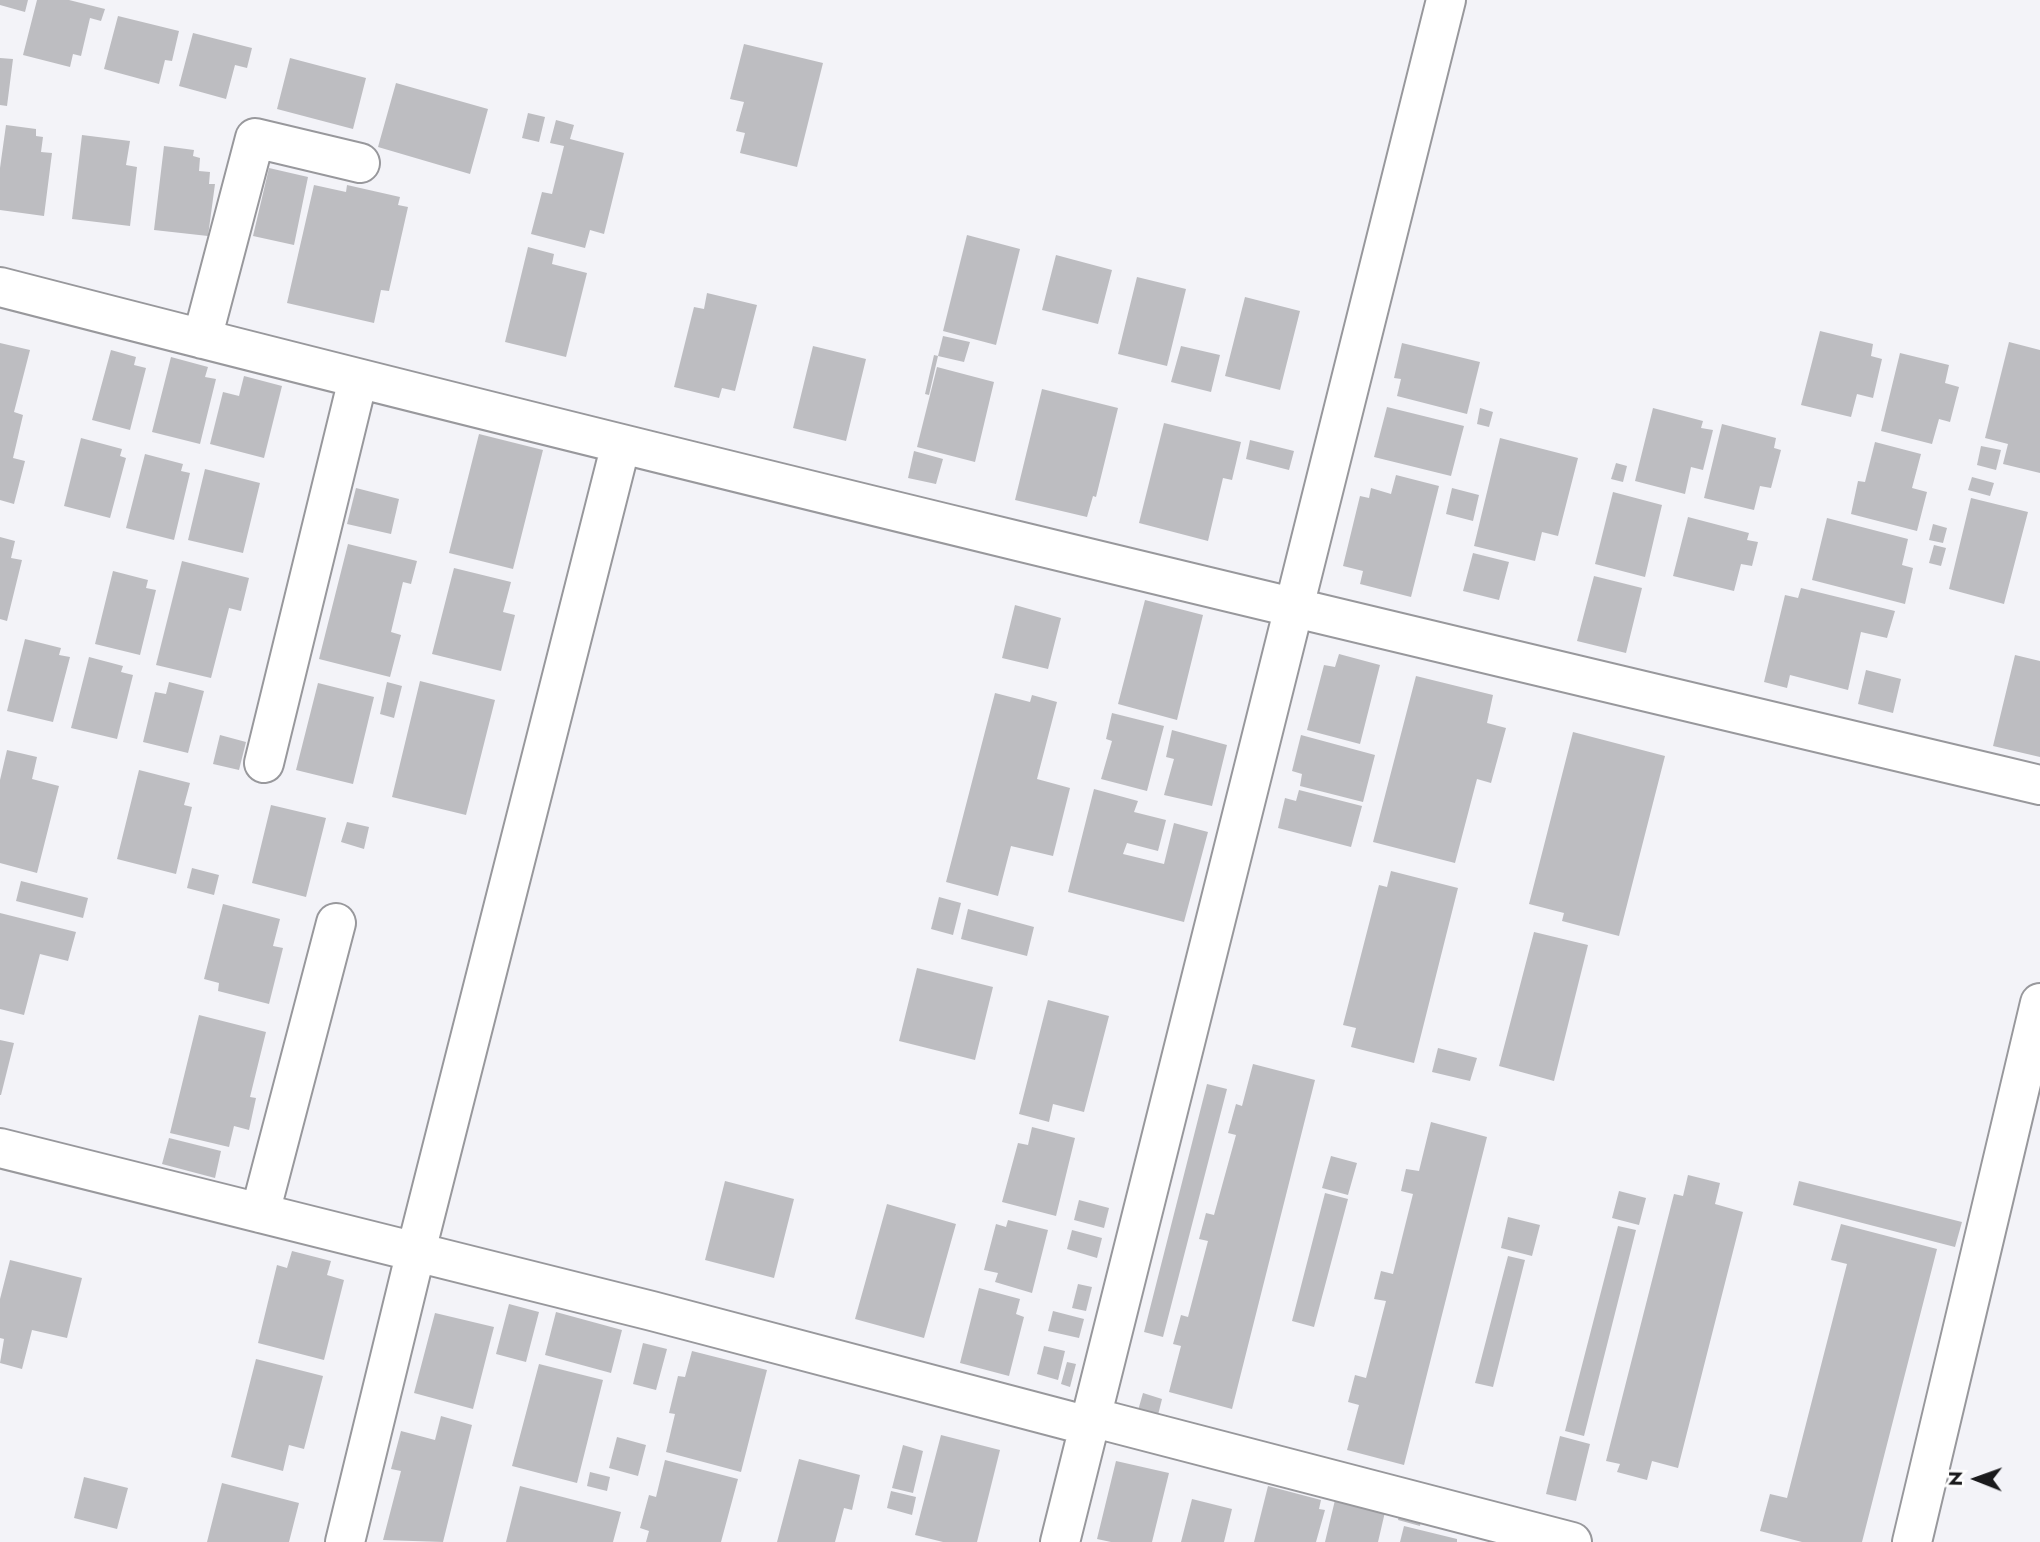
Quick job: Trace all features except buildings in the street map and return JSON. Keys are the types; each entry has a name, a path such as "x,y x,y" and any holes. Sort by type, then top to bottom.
{"street":[{"path":"1060,1542 1446,0"},
{"path":"202,339 255,138 360,163"},
{"path":"0,286 358,379 1293,608 2040,785"},
{"path":"264,763 358,379"},
{"path":"345,1542 621,443"},
{"path":"260,1213 336,923"},
{"path":"1912,1542 2040,1003"},
{"path":"0,1147 1572,1542"}]}
